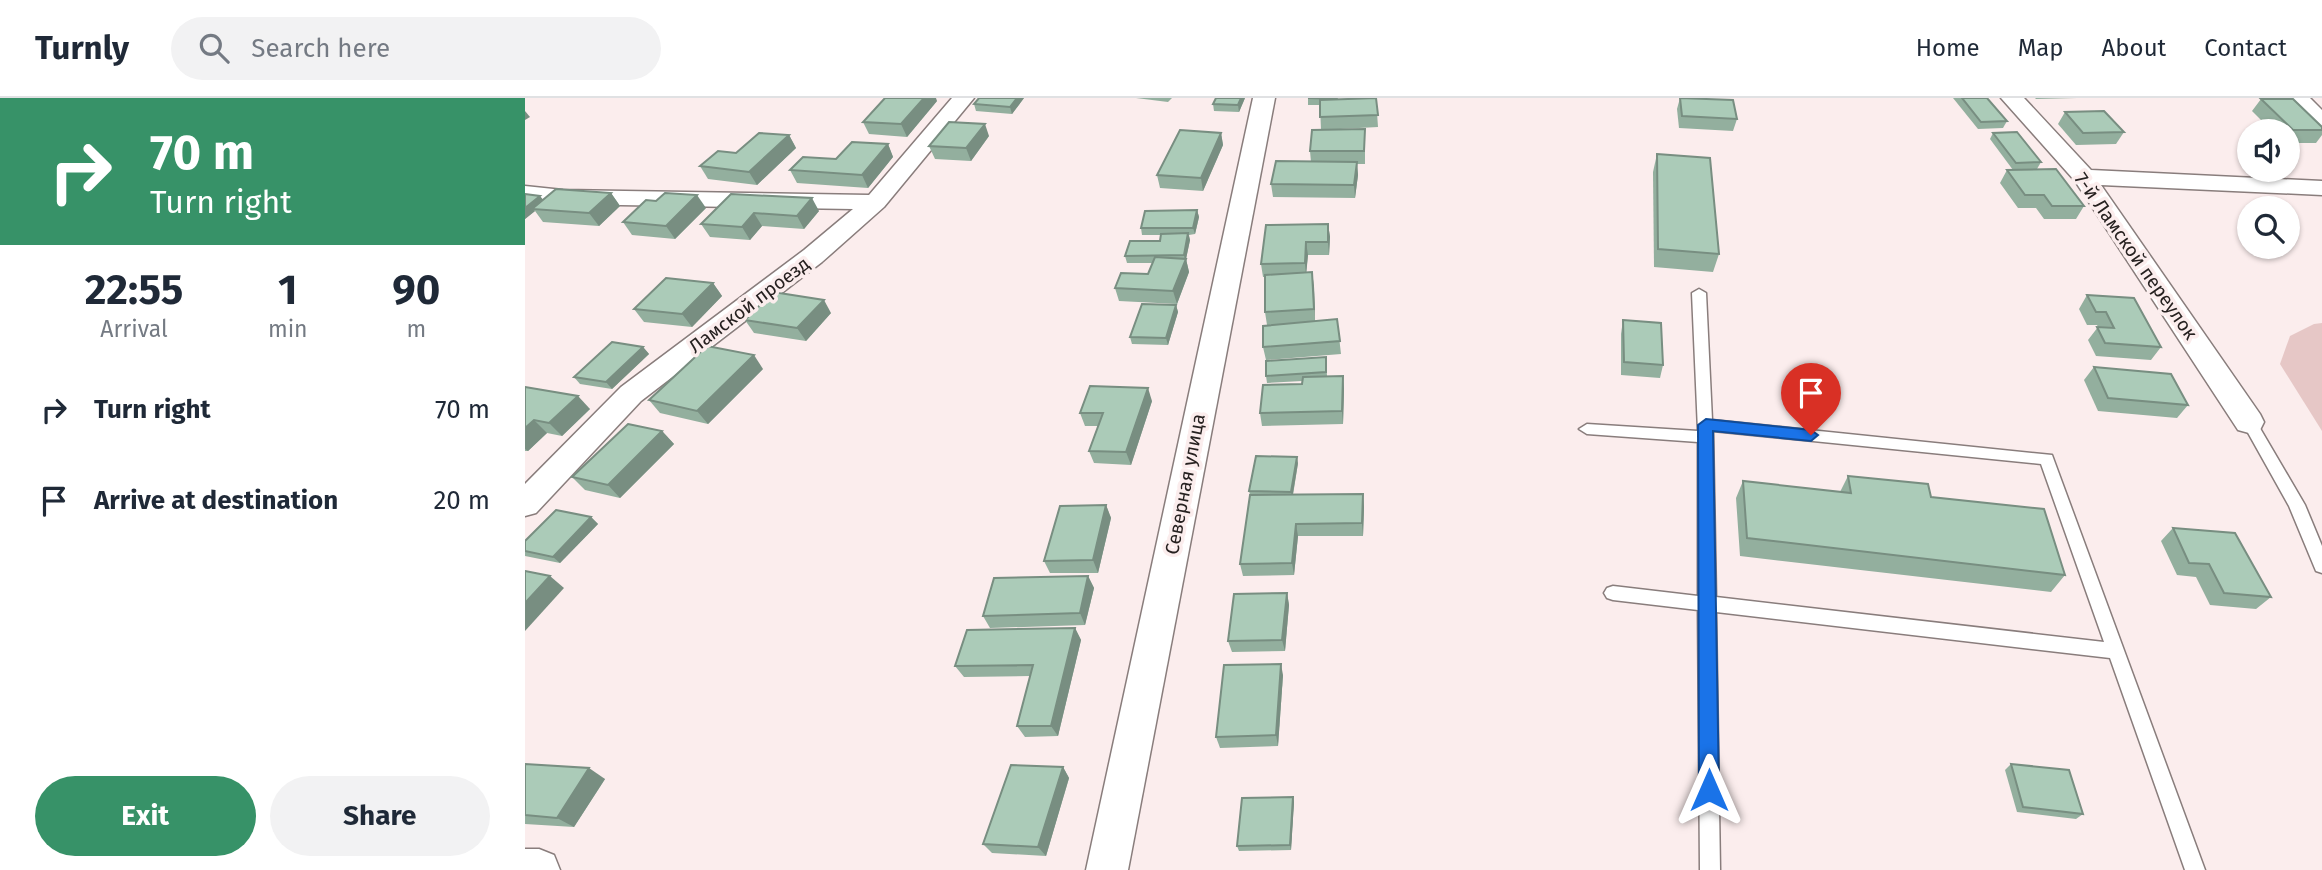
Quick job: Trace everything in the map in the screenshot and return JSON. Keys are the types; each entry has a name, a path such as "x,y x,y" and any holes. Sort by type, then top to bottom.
{"street":[{"name":"Ламской проезд","path":"525,504 631,394 813,256 876,202 963,98"},
{"name":"Северная улица","path":"1107,870 1264,98"},
{"name":"7-й Ламской переулок","path":"2012,98 2084,177 2249,422"},
{"path":"2298,98 2322,122"},
{"path":"2084,177 2322,188"},
{"path":"525,193 563,197 876,202"},
{"path":"525,870 539,870"}],"lane":[{"path":"1699,293 1706,431 1710,870"},
{"path":"2249,422 2297,505 2322,566"},
{"path":"1587,429 1706,431 2047,459 2195,870"},
{"path":"1613,593 2116,651"}],"shaded area":[{"path":"2322,323 2322,431 2280,364 2290,336"}],"building":[{"path":"885,98 924,98 901,124 863,122"},
{"path":"979,98 1017,98 1010,107 974,104"},
{"path":"1216,98 1241,98 1238,105 1213,104"},
{"path":"1376,98 1378,115 1320,117 1320,100"},
{"path":"1680,98 1733,100 1737,119 1682,116"},
{"path":"1962,98 1987,98 2007,121 1981,122"},
{"path":"2261,99 2293,99 2322,130 2300,130 2300,119 2282,119"},
{"path":"2104,111 2124,132 2083,133 2065,112"},
{"path":"949,122 985,124 966,148 929,146"},
{"path":"1365,129 1364,151 1310,151 1312,130"},
{"path":"1180,130 1221,133 1201,178 1157,175"},
{"path":"2017,132 2041,162 2016,163 1993,133"},
{"path":"759,133 789,135 749,172 700,166 718,151 736,153"},
{"path":"852,142 888,144 862,175 790,170 803,157 836,159"},
{"path":"1657,154 1710,158 1719,254 1658,249"},
{"path":"1276,161 1357,162 1354,185 1271,184"},
{"path":"2056,169 2084,206 2052,206 2044,195 2025,195 2007,170"},
{"path":"556,189 611,193 589,213 532,209"},
{"path":"665,193 697,195 666,226 623,222 646,200 656,201"},
{"path":"525,194 540,196 525,208"},
{"path":"731,194 812,198 797,216 754,213 742,227 701,224"},
{"path":"1197,210 1193,228 1141,228 1145,211"},
{"path":"1328,224 1328,242 1306,242 1305,263 1261,264 1266,225"},
{"path":"1188,233 1184,255 1125,256 1130,241 1160,241 1161,234"},
{"path":"1155,257 1186,259 1173,291 1115,288 1121,273 1148,274"},
{"path":"1312,272 1314,309 1265,312 1265,275"},
{"path":"666,278 713,283 682,314 634,309"},
{"path":"773,292 824,300 797,328 745,320"},
{"path":"2087,295 2134,298 2161,347 2105,343 2097,327 2114,328 2106,312 2096,312"},
{"path":"1142,304 1176,305 1166,338 1130,337"},
{"path":"1337,319 1340,341 1263,347 1263,326"},
{"path":"1623,320 1661,323 1663,365 1624,362"},
{"path":"612,342 643,347 606,382 574,377"},
{"path":"707,346 754,355 697,411 649,400"},
{"path":"1326,357 1326,372 1266,376 1266,361"},
{"path":"2094,367 2171,374 2188,405 2108,398"},
{"path":"1343,376 1342,411 1260,413 1263,385 1302,384 1303,377"},
{"path":"1090,386 1148,388 1126,452 1089,451 1103,413 1080,413"},
{"path":"525,387 578,396 549,423 534,420 525,428"},
{"path":"628,424 662,431 608,485 572,477"},
{"path":"1256,456 1297,457 1291,492 1249,491"},
{"path":"1848,476 1928,484 1931,497 2044,509 2065,575 1747,538 1743,481 1851,493"},
{"path":"1363,494 1362,523 1296,524 1292,563 1240,564 1250,495"},
{"path":"1106,505 1093,560 1044,561 1060,506"},
{"path":"556,510 591,517 553,557 525,551 525,541"},
{"path":"2173,528 2235,533 2271,597 2224,593 2209,564 2189,563"},
{"path":"525,571 550,576 525,603"},
{"path":"1088,576 1080,613 983,616 994,578"},
{"path":"1287,593 1282,640 1228,641 1234,594"},
{"path":"1075,628 1051,726 1017,726 1033,665 955,666 967,630"},
{"path":"1281,664 1276,735 1216,737 1224,665"},
{"path":"525,764 589,768 557,818 525,815"},
{"path":"2011,764 2069,770 2083,814 2023,807"},
{"path":"1011,765 1063,767 1038,847 983,844"},
{"path":"1293,797 1290,845 1237,846 1242,798"}],"route":[{"path":"1709,790 1706,425 1811,435"}]}
